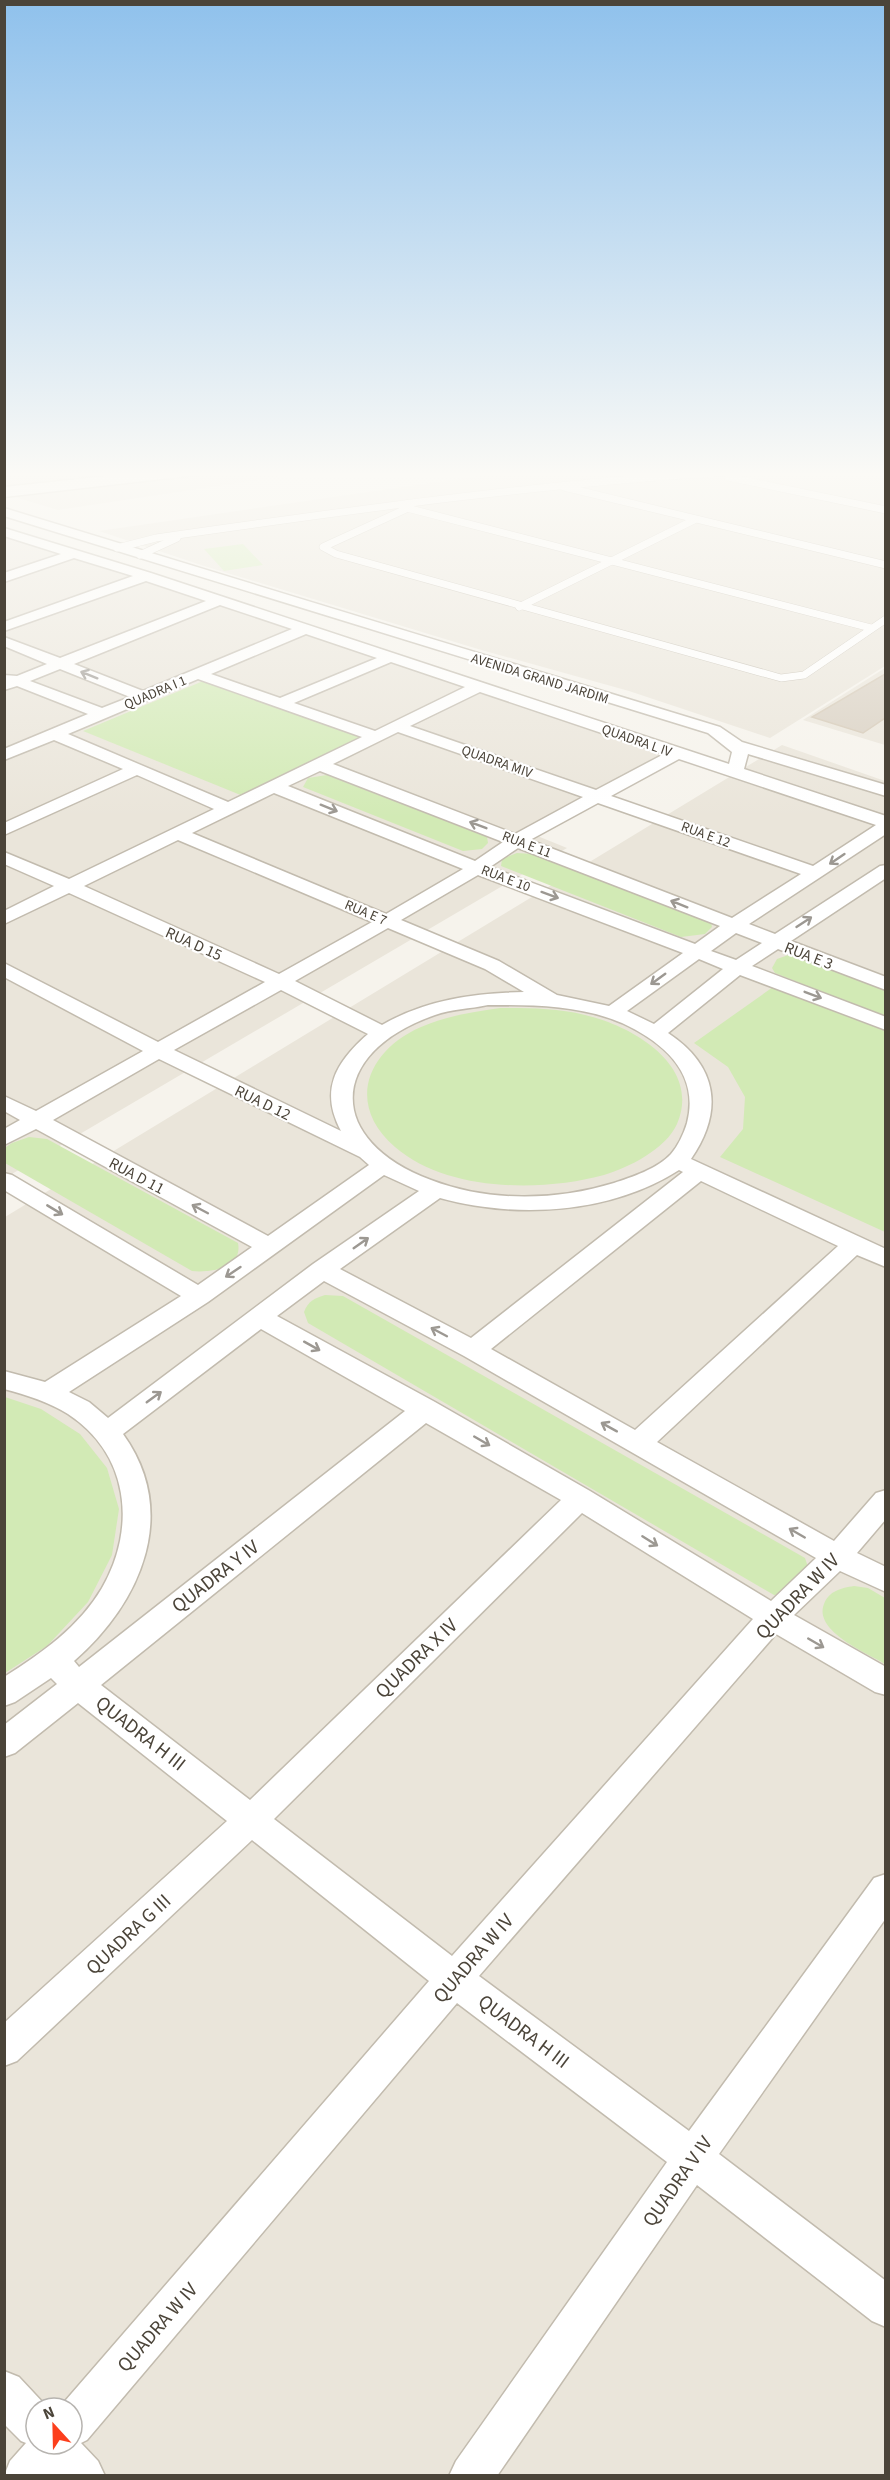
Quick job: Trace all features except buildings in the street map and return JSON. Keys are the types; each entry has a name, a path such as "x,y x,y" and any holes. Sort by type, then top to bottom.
{"street":[{"path":"4,627 116,587"},
{"name":"QUADRA L IV","path":"177,587 885,824"},
{"name":"AVENIDA GRAND JARDIM","path":"245,587 685,720 714,730 736,745 885,791"},
{"path":"9,681 218,601"},
{"name":"QUADRA I 1","path":"4,755 305,629"},
{"path":"4,641 144,697"},
{"path":"280,703 389,658"},
{"path":"198,674 376,737"},
{"path":"9,681 102,714"},
{"path":"4,918 480,687"},
{"name":"QUADRA MIV","path":"398,727 597,795"},
{"path":"54,734 229,809"},
{"path":"735,772 740,752 736,745"},
{"path":"4,1138 387,921 517,840 677,753"},
{"name":"RUA E 11","path":"320,765 733,926"},
{"path":"4,830 137,769"},
{"name":"RUA E 10","path":"275,787 885,1024"},
{"name":"RUA E 12","path":"597,795 816,873"},
{"path":"612,1012 698,950 816,873 885,824"},
{"name":"RUA E 7","path":"178,834 492,965 550,999"},
{"name":"RUA D 15","path":"4,857 281,982 382,1033"},
{"path":"655,1033 738,967 885,870"},
{"name":"RUA E 3","path":"733,926 885,984"},
{"name":"RUA D 12","path":"4,969 159,1051 376,1159 408,1179 436,1190 495,1202 558,1202 598,1196 688,1166"},
{"path":"49,1392 199,1296 270,1247 376,1159 345,1122 341,1090 354,1059 382,1033 441,1008 488,999 550,999 612,1012 655,1033 684,1056 700,1084 703,1113 690,1142 688,1166 473,1350"},
{"name":"RUA D 11","path":"4,1102 270,1247"},
{"path":"688,1166 885,1259"},
{"path":"4,1180 199,1296"},
{"path":"107,1432 322,1270 436,1190"},
{"path":"638,1443 854,1244"},
{"path":"322,1270 473,1350 885,1581"},
{"path":"261,1318 580,1498 885,1683"},
{"path":"4,1380 49,1392 81,1410 107,1432 128,1463 138,1500 137,1540 122,1582 94,1623 54,1661 4,1693"},
{"name":"QUADRA Y IV","path":"4,1744 426,1410"},
{"name":"QUADRA X IV","path":"252,1819 580,1498"},
{"name":"QUADRA W IV","path":"84,2414 454,1979 773,1617 837,1556 885,1500"},
{"name":"QUADRA H III","path":"54,1661 78,1685 454,1979 693,2158 885,2307"},
{"name":"QUADRA G III","path":"4,2048 252,1819"},
{"name":"QUADRA V IV","path":"471,2475 885,1889"},
{"path":"4,2392 24,2411"},
{"name":"QUADRA W IV","path":"25,2475 45,2456"}],"lane":[{"path":"449,587 781,678 804,675 885,619"},
{"path":"519,607 560,587"},
{"path":"708,587 871,628"}],"shaded area":[{"path":"4,587 166,587 677,753 535,835 567,848 5,1178"},
{"path":"273,587 885,587 885,666 770,738 629,691 478,649"},
{"path":"885,668 885,745 803,720"},
{"path":"782,745 885,781 885,2475 5,2476 5,1217"}],"green space":[{"path":"208,679 366,737 243,796 83,731"},
{"path":"327,775 487,837 488,843 482,849 463,851 303,787 308,778"},
{"path":"517,853 532,854 710,919 712,927 705,934 681,937 501,866 502,859"},
{"path":"791,954 885,986 885,1017 775,973 772,968 777,959"},
{"path":"773,987 885,1031 885,1232 720,1157 743,1129 745,1097 728,1067 694,1043"},
{"path":"500,1008 543,1009 585,1015 604,1020 642,1039 672,1067 680,1084 682,1103 677,1124 672,1133 655,1149 624,1168 579,1181 552,1184 496,1184 468,1180 441,1173 416,1162 395,1147 380,1131 371,1114 367,1097 369,1080 376,1064 402,1037 421,1027 450,1017"},
{"path":"29,1137 47,1139 238,1243 235,1258 216,1270 192,1271 5,1163 6,1147"},
{"path":"325,1295 343,1296 805,1558 808,1567 786,1594 774,1595 308,1323 304,1312 306,1308 312,1300"},
{"path":"5,1397 41,1409 80,1434 107,1468 119,1509 112,1555 88,1602 47,1646 5,1673"},
{"path":"854,1586 868,1588 885,1598 885,1664 844,1640 826,1623 823,1614 824,1604 829,1596 836,1591"}]}
